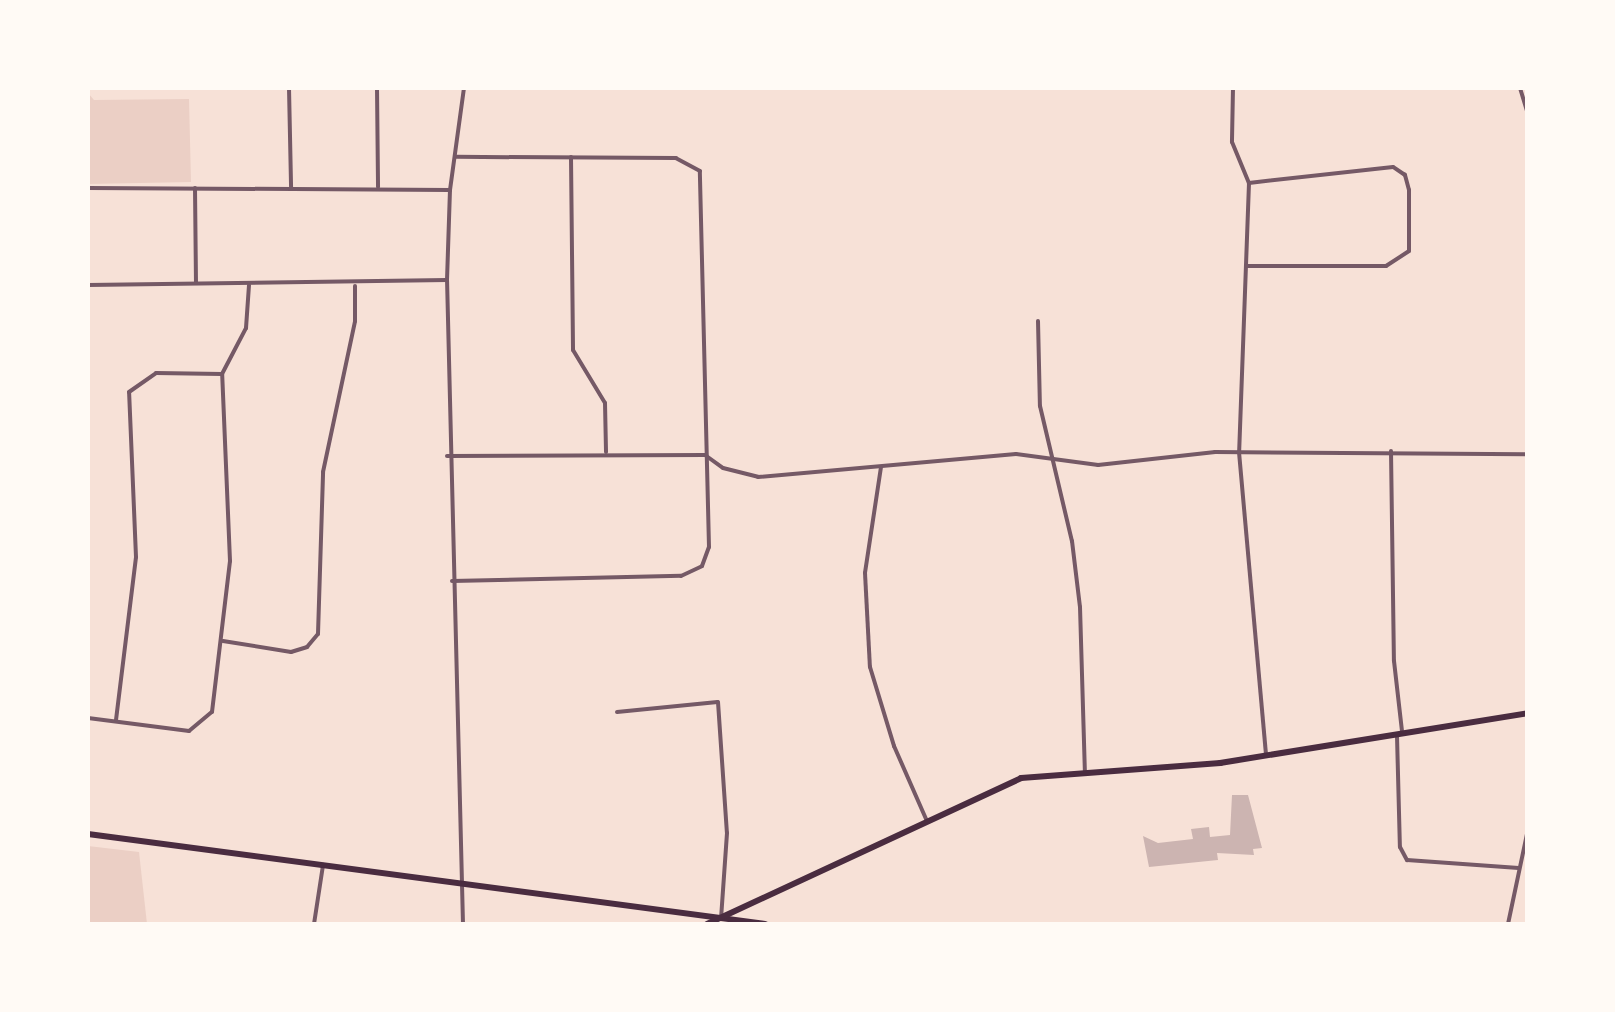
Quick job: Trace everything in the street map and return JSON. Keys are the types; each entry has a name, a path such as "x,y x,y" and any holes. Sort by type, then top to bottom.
{"main road":[{"path":"707,924 1011,781 1266,756 1528,713"},
{"path":"88,834 765,924"}],"street":[{"path":"289,88 291,186"},
{"path":"378,88 378,187"},
{"path":"463,924 448,456 448,280 450,190 464,88"},
{"path":"1233,88 1232,142 1249,184 1240,452 1266,756"},
{"path":"1520,88 1528,115"},
{"path":"452,581 695,571 708,547 704,178 694,165 676,158 456,157"},
{"path":"570,157 572,350 605,403 606,453"},
{"path":"1247,266 1386,266 1409,251 1408,190 1405,176 1393,167 1249,184"},
{"path":"88,188 291,186 450,190"},
{"path":"195,188 196,283"},
{"path":"88,285 355,286 448,280"},
{"path":"88,718 198,728 212,712 230,561 222,374 246,328 249,285"},
{"path":"223,641 299,651 318,634 322,472 355,321 355,286"},
{"path":"1038,320 1040,406 1072,541 1080,607 1084,772"},
{"path":"116,722 136,558 129,392 156,373 222,374"},
{"path":"1391,451 1400,847 1407,860 1520,868"},
{"path":"448,456 705,454 722,468 758,477 1016,454 1098,465 1240,452 1528,454"},
{"path":"881,467 865,573 870,667 889,732 926,819"},
{"path":"617,712 718,702 727,833 721,918"},
{"path":"1508,924 1528,830"},
{"path":"314,924 323,865"}],"shaded area":[{"path":"88,93 94,100 189,99 191,182 88,184"},
{"path":"88,846 139,852 147,924 88,924"}],"building":[{"path":"1232,795 1248,795 1262,848 1253,849 1254,855 1217,853 1218,860 1149,867 1143,836 1158,843 1193,839 1191,829 1209,827 1210,837 1230,835"}]}
